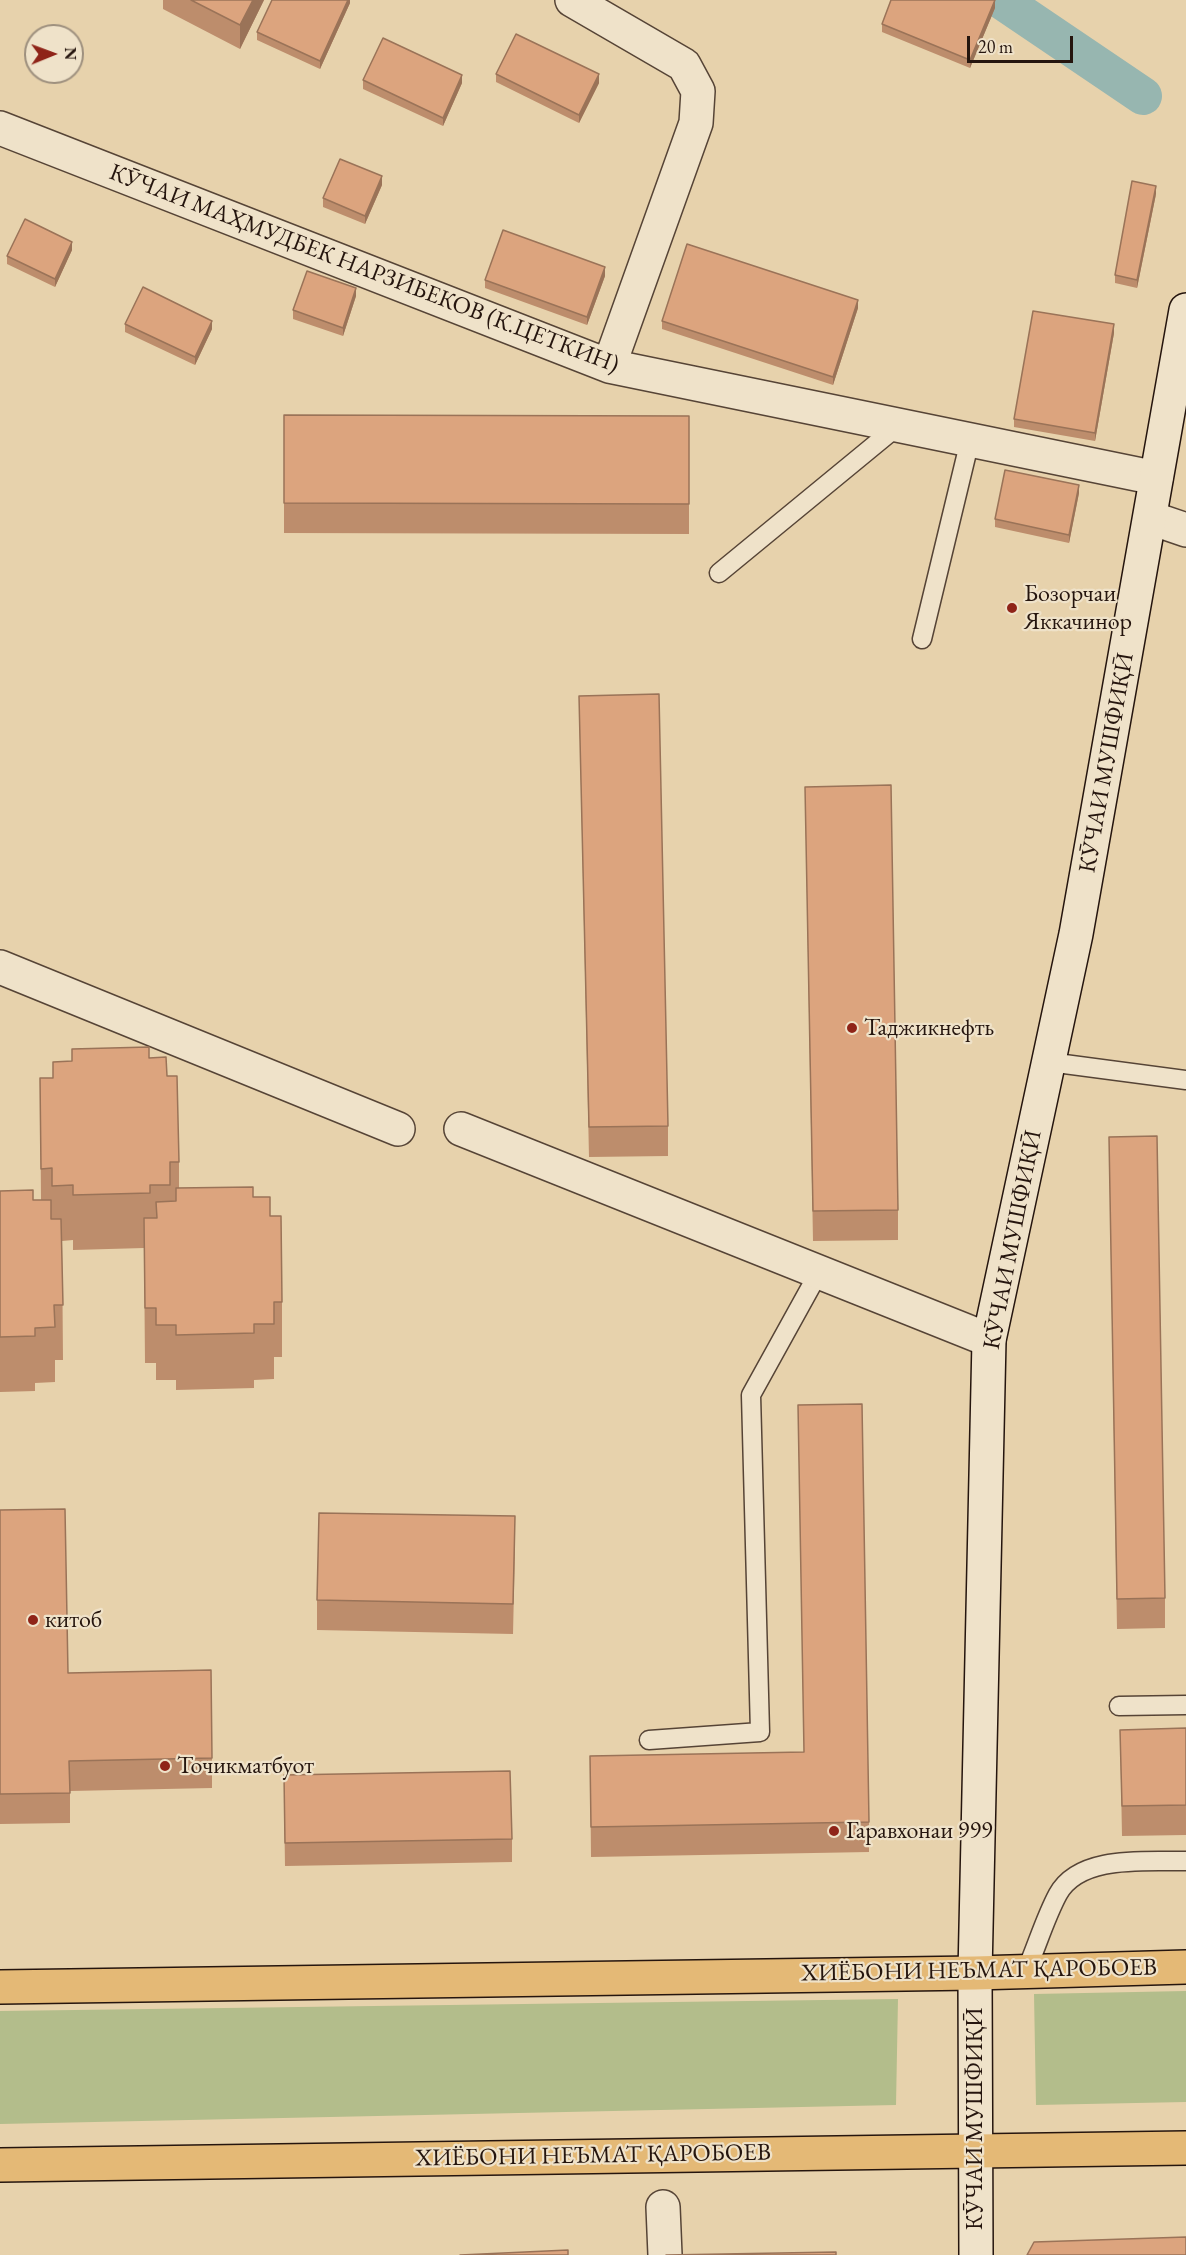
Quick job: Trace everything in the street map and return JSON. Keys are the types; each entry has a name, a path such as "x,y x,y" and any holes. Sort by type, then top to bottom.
{"highway":[{"name":"ХИЁБОНИ НЕЪМАТ ҚАРОБОЕВ","path":"0,1987 975,1973 1186,1967"},
{"name":"ХИЁБОНИ НЕЪМАТ ҚАРОБОЕВ","path":"0,2165 1186,2148"}],"street":[{"path":"572,0 684,65 698,91 696,123 609,366"},
{"name":"КӮЧАИ МАҲМУДБЕК НАРЗИБЕКОВ (К.ЦЕТКИН)","path":"0,128 609,366 1156,478"},
{"name":"КӮЧАИ МУШФИҚӢ","path":"976,2255 975,1973 989,1340 1076,934 1186,310"},
{"path":"1151,518 1186,530"},
{"path":"0,967 398,1129"},
{"path":"461,1130 989,1340"},
{"path":"663,2206 665,2255"}],"lane":[{"path":"719,573 898,425"},
{"path":"922,639 970,440"},
{"path":"1049,1062 1186,1080"},
{"path":"649,1740 760,1732 751,1395 819,1272"},
{"path":"1119,1706 1186,1705"},
{"path":"1026,1971 1059,1892 1077,1874 1108,1863 1186,1861"}],"green space":[{"path":"1186,1991 1186,2102 1036,2105 1034,1994"},
{"path":"898,1999 896,2105 0,2124 0,2011"}],"building":[{"path":"191,0 253,0 240,25"},
{"path":"272,0 348,0 320,61 257,32"},
{"path":"891,0 995,0 970,60 882,24"},
{"path":"516,34 599,74 579,115 496,74"},
{"path":"383,38 462,75 443,118 363,80"},
{"path":"340,159 382,176 365,216 323,198"},
{"path":"1132,181 1156,186 1137,280 1115,275"},
{"path":"25,219 72,242 55,279 7,256"},
{"path":"503,230 605,267 587,317 485,280"},
{"path":"687,244 858,300 833,377 662,321"},
{"path":"307,271 356,288 343,328 293,310"},
{"path":"143,287 212,321 195,357 125,324"},
{"path":"1033,311 1114,324 1095,433 1014,419"},
{"path":"284,415 689,416 689,504 284,503"},
{"path":"1005,470 1079,485 1069,535 995,519"},
{"path":"659,694 668,1126 589,1127 579,696"},
{"name":"Таджикнефть","path":"891,785 898,1210 813,1211 805,787"},
{"path":"149,1047 149,1058 166,1057 167,1076 177,1076 179,1162 170,1162 170,1185 150,1185 150,1193 73,1195 73,1185 52,1186 52,1168 41,1169 40,1078 53,1078 53,1062 72,1061 72,1049"},
{"path":"1157,1136 1165,1598 1117,1599 1109,1137"},
{"path":"253,1187 253,1197 270,1197 270,1216 281,1216 282,1302 274,1302 274,1324 254,1324 254,1333 176,1335 176,1325 156,1325 156,1308 145,1308 144,1218 157,1218 156,1202 176,1201 176,1188"},
{"path":"33,1190 33,1200 51,1200 51,1219 61,1219 63,1305 54,1305 55,1327 35,1328 35,1336 0,1337 0,1191"},
{"path":"862,1404 869,1822 591,1827 590,1756 804,1752 798,1405"},
{"name":"китоб","path":"65,1509 68,1673 211,1670 212,1758 69,1761 70,1793 0,1794 0,1510"},
{"path":"319,1513 515,1516 513,1604 317,1600"},
{"path":"1186,1728 1186,1805 1122,1806 1120,1730"},
{"path":"510,1771 512,1839 285,1843 284,1775"},
{"path":"1186,2237 1186,2255 1027,2255 1034,2242"},
{"path":"568,2250 568,2255 460,2255"},
{"path":"836,2252 836,2255 666,2255"}],"waterway":[{"path":"1001,0 1143,96"}],"place":[{"name":"Бозорчаи Яккачинор","path":"1012,608"},
{"name":"Таджикнефть","path":"852,1028"},
{"name":"китоб","path":"33,1620"},
{"name":"Точикматбуот","path":"165,1766"},
{"name":"Гаравхонаи 999","path":"834,1831"}]}
